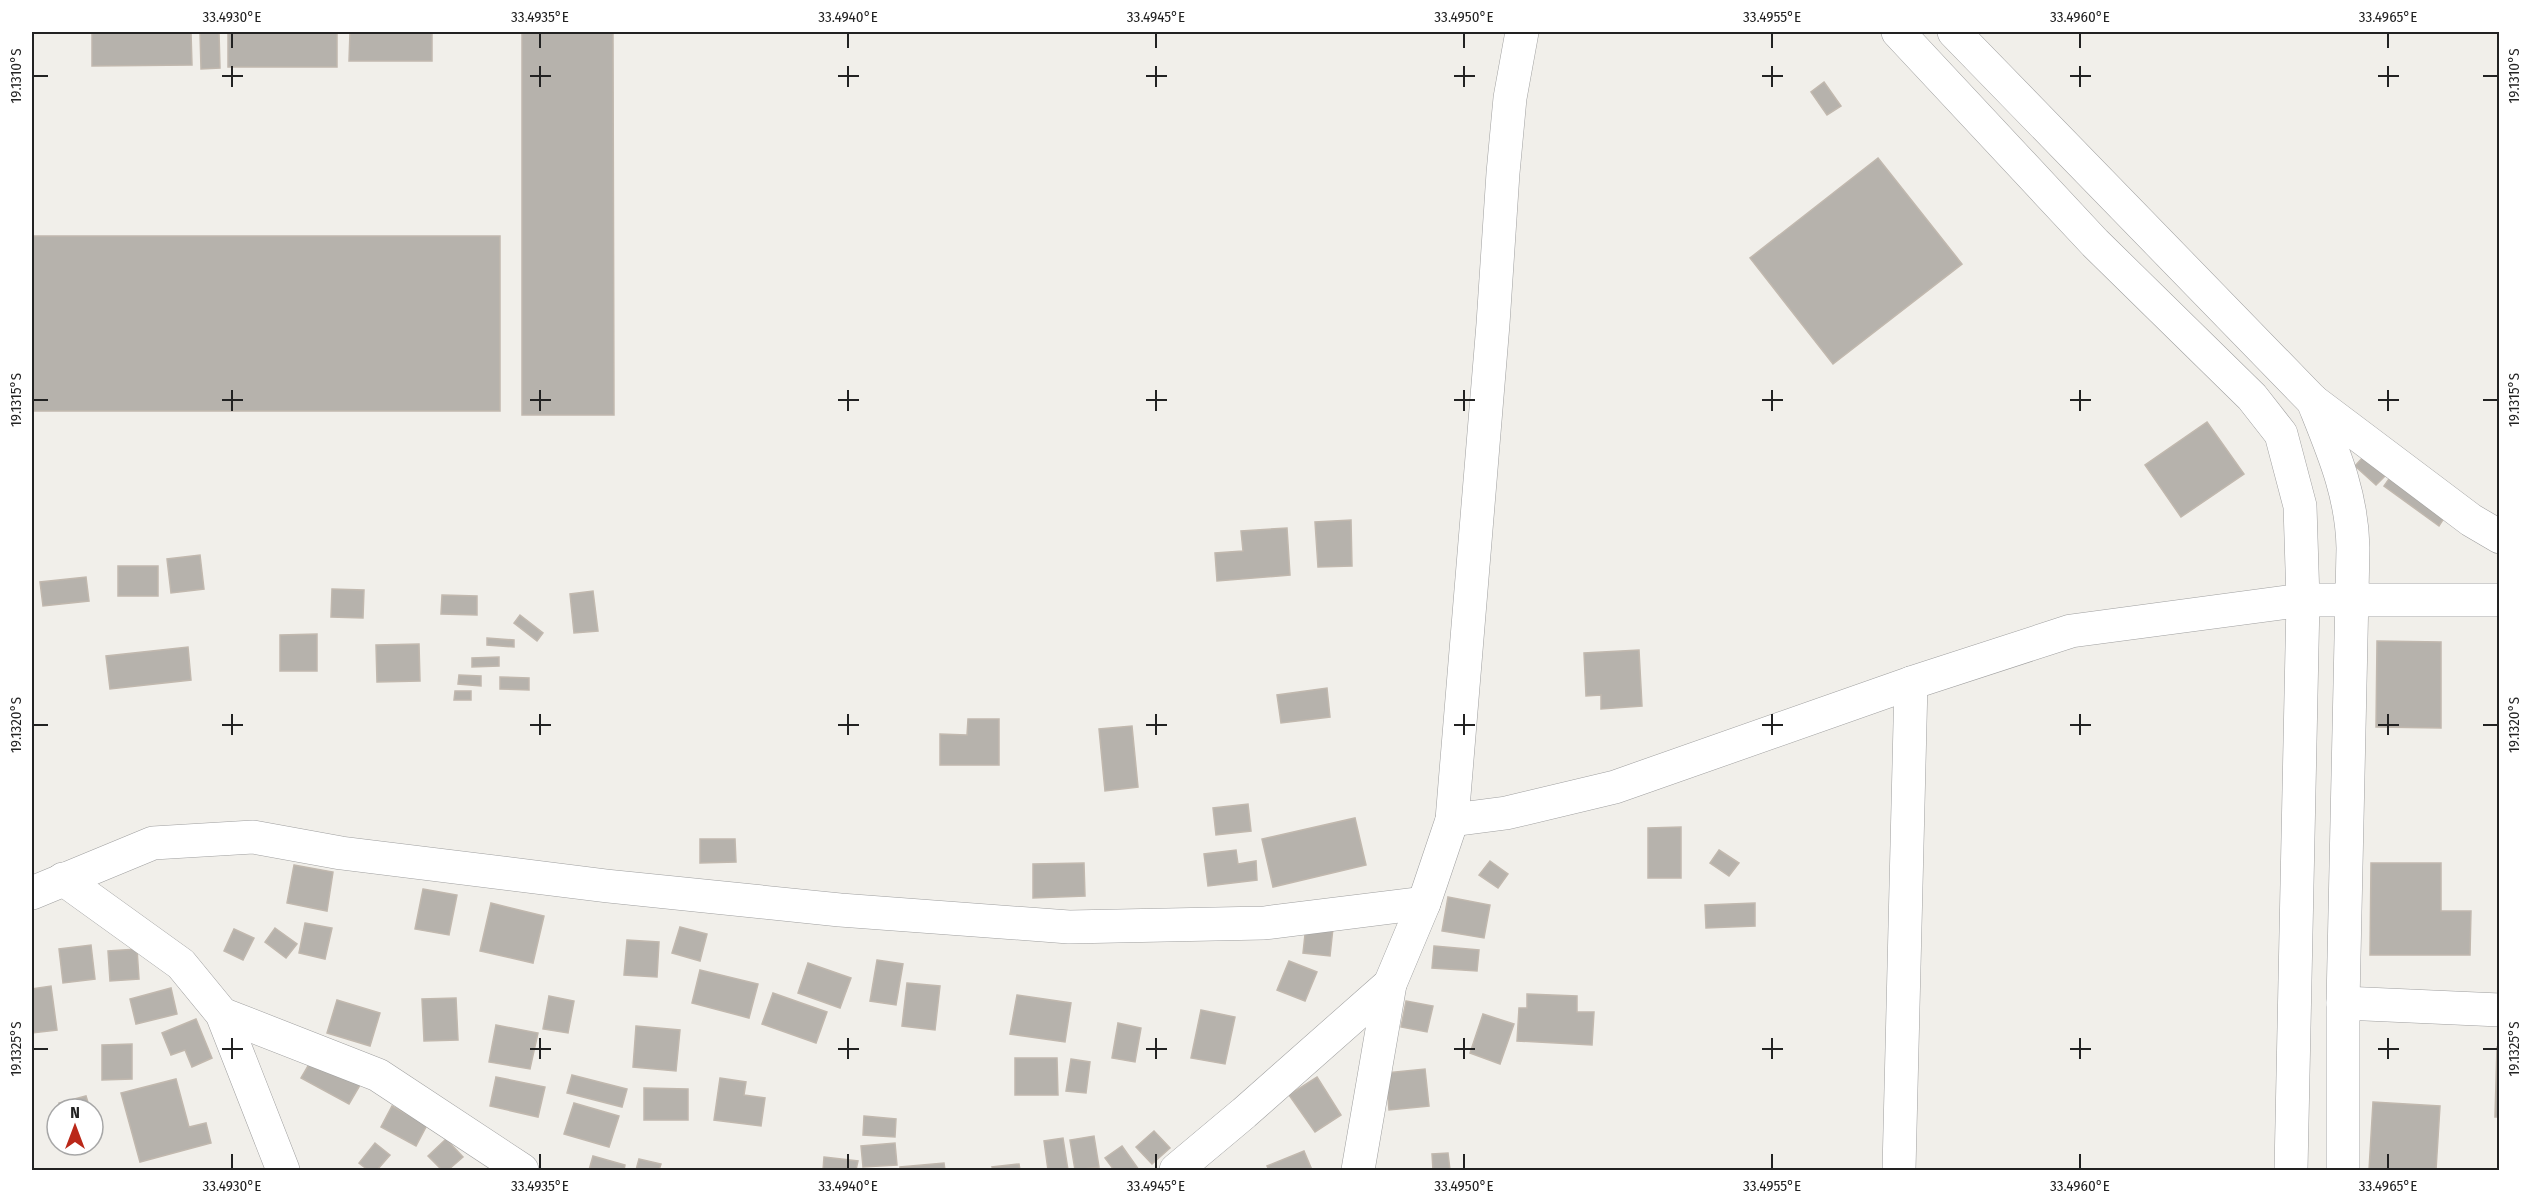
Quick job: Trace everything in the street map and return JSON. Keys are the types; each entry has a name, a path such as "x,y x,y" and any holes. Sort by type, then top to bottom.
{"street":[{"path":"1358,1170 1390,984 1424,903 1452,820 1493,324 1503,173 1510,98 1522,32"},
{"path":"1898,32 2095,243 2252,397 2281,434 2300,506 2303,600 2291,1170"},
{"path":"1953,32 2313,401 2471,520 2499,537"},
{"path":"2313,401 2343,480 2352,519 2343,1003 2343,1170"},
{"path":"1452,820 1506,813 1615,787 1911,683 2071,631 2303,600 2499,600"},
{"path":"1899,1170 1911,683"},
{"path":"2299,764 2347,763"},
{"path":"32,893 153,843 253,837 341,853 607,886 840,910 1070,927 1264,923 1424,903"},
{"path":"63,879 181,964 222,1014 283,1170"},
{"path":"2296,887 2345,885"},
{"path":"1176,1170 1390,984"},
{"path":"2343,1003 2499,1010"},
{"path":"222,1014 378,1075 522,1170"},
{"path":"2293,1081 2343,1081"}],"building":[{"path":"92,32 191,32 192,65 92,66"},
{"path":"200,32 219,32 220,68 201,69"},
{"path":"228,32 337,32 337,67 228,67"},
{"path":"350,32 432,32 432,61 349,61"},
{"path":"522,32 613,32 614,415 522,415"},
{"path":"1824,82 1841,106 1827,115 1811,92"},
{"path":"1878,158 1962,264 1833,364 1750,258"},
{"path":"32,236 500,236 500,411 32,411"},
{"path":"2207,422 2244,474 2181,517 2145,465"},
{"path":"2364,456 2385,476 2376,485 2355,466"},
{"path":"2391,476 2446,515 2439,526 2384,486"},
{"path":"1351,520 1352,566 1318,567 1315,522"},
{"path":"1287,528 1290,575 1217,581 1215,553 1243,551 1241,531"},
{"path":"200,555 204,589 171,593 167,559"},
{"path":"118,566 158,566 158,596 118,596"},
{"path":"86,577 89,601 43,606 40,582"},
{"path":"332,589 364,590 363,618 331,617"},
{"path":"593,591 598,631 574,633 570,594"},
{"path":"442,595 477,596 477,615 441,614"},
{"path":"520,615 543,633 537,641 514,623"},
{"path":"317,634 317,671 280,671 280,635"},
{"path":"487,638 514,640 514,647 487,645"},
{"path":"2377,641 2441,642 2441,728 2376,727"},
{"path":"419,644 420,681 377,682 376,645"},
{"path":"188,647 191,680 110,689 106,656"},
{"path":"1639,650 1642,706 1601,709 1601,695 1586,696 1584,653"},
{"path":"499,657 499,666 472,667 472,658"},
{"path":"459,675 481,676 481,686 458,684"},
{"path":"500,677 529,678 529,690 500,689"},
{"path":"1327,688 1330,717 1281,723 1277,695"},
{"path":"455,691 471,691 471,700 454,700"},
{"path":"968,719 999,719 999,765 940,765 940,734 967,735"},
{"path":"1132,726 1138,787 1105,791 1099,729"},
{"path":"1248,804 1251,831 1216,835 1213,808"},
{"path":"1355,818 1366,865 1273,887 1262,839"},
{"path":"1681,827 1681,878 1648,878 1648,828"},
{"path":"700,839 735,839 736,862 700,863"},
{"path":"1236,850 1238,864 1256,861 1257,880 1208,886 1204,854"},
{"path":"1719,850 1739,863 1729,876 1710,863"},
{"path":"1490,861 1508,874 1498,888 1479,875"},
{"path":"1084,863 1085,896 1033,898 1033,864"},
{"path":"2371,863 2441,863 2441,911 2471,911 2470,955 2370,955"},
{"path":"294,865 333,872 327,911 287,903"},
{"path":"423,889 457,895 449,935 415,929"},
{"path":"1448,897 1490,905 1484,938 1442,931"},
{"path":"491,903 544,916 533,963 480,951"},
{"path":"1755,903 1755,926 1706,928 1705,905"},
{"path":"305,923 332,928 325,959 299,953"},
{"path":"1306,925 1333,928 1330,956 1303,953"},
{"path":"680,927 707,934 700,961 672,953"},
{"path":"275,928 297,944 286,958 265,942"},
{"path":"234,929 254,938 243,960 224,951"},
{"path":"627,940 659,942 657,977 624,975"},
{"path":"91,945 95,979 63,983 59,949"},
{"path":"1434,946 1479,950 1477,971 1432,968"},
{"path":"137,949 139,979 110,981 108,951"},
{"path":"877,960 903,964 896,1005 870,1001"},
{"path":"1289,961 1317,972 1305,1001 1277,990"},
{"path":"808,963 851,978 840,1008 798,993"},
{"path":"700,970 758,984 749,1018 692,1003"},
{"path":"907,983 940,986 935,1030 902,1026"},
{"path":"51,986 57,1030 32,1033 32,989"},
{"path":"171,988 177,1014 136,1024 130,999"},
{"path":"773,993 827,1012 816,1043 762,1024"},
{"path":"1527,994 1577,996 1577,1012 1594,1012 1592,1045 1517,1041 1519,1008 1527,1008"},
{"path":"1017,995 1071,1003 1065,1042 1010,1034"},
{"path":"549,996 574,1001 568,1033 543,1029"},
{"path":"456,998 458,1040 424,1041 422,999"},
{"path":"337,1000 380,1013 370,1046 327,1033"},
{"path":"1406,1001 1433,1006 1427,1032 1401,1027"},
{"path":"1201,1010 1235,1017 1225,1064 1191,1058"},
{"path":"1483,1014 1514,1024 1500,1064 1470,1053"},
{"path":"196,1019 212,1058 192,1067 185,1050 171,1055 162,1033"},
{"path":"1118,1023 1141,1028 1135,1062 1112,1058"},
{"path":"496,1025 538,1033 530,1069 489,1062"},
{"path":"636,1026 680,1030 676,1071 633,1067"},
{"path":"132,1044 132,1079 102,1080 102,1045"},
{"path":"2497,1047 2500,1047 2500,1117 2495,1117"},
{"path":"315,1054 363,1080 349,1104 301,1078"},
{"path":"1015,1058 1057,1058 1058,1095 1015,1095"},
{"path":"1071,1059 1090,1062 1086,1093 1066,1091"},
{"path":"1425,1069 1429,1106 1389,1110 1386,1073"},
{"path":"572,1075 627,1089 622,1107 567,1093"},
{"path":"496,1077 545,1087 538,1117 490,1106"},
{"path":"1317,1077 1341,1115 1315,1132 1289,1095"},
{"path":"720,1078 746,1082 744,1095 765,1098 761,1126 714,1120"},
{"path":"176,1079 189,1127 206,1123 211,1143 140,1162 121,1093"},
{"path":"644,1088 688,1089 688,1120 644,1120"},
{"path":"2373,1102 2440,1106 2436,1170 2369,1170"},
{"path":"574,1103 619,1116 609,1147 564,1134"},
{"path":"392,1106 427,1125 416,1146 381,1127"},
{"path":"864,1116 896,1119 895,1137 863,1135"},
{"path":"1154,1131 1170,1148 1152,1164 1136,1147"},
{"path":"1094,1136 1099,1167 1075,1170 1070,1140"},
{"path":"1063,1138 1068,1170 1048,1170 1044,1141"},
{"path":"446,1139 463,1157 448,1170 442,1170 428,1156"},
{"path":"375,1143 390,1155 377,1170 368,1170 359,1163"},
{"path":"895,1143 897,1165 863,1167 861,1146"},
{"path":"1122,1146 1139,1170 1114,1170 1105,1158"},
{"path":"1304,1151 1312,1170 1269,1170 1267,1166"},
{"path":"1448,1153 1450,1170 1433,1170 1432,1154"},
{"path":"593,1156 625,1165 624,1170 589,1170"},
{"path":"824,1157 858,1161 856,1170 823,1170"},
{"path":"639,1159 661,1164 659,1170 636,1170"},
{"path":"944,1163 945,1170 900,1170 900,1167"},
{"path":"1019,1164 1020,1170 993,1170 992,1167"}]}
